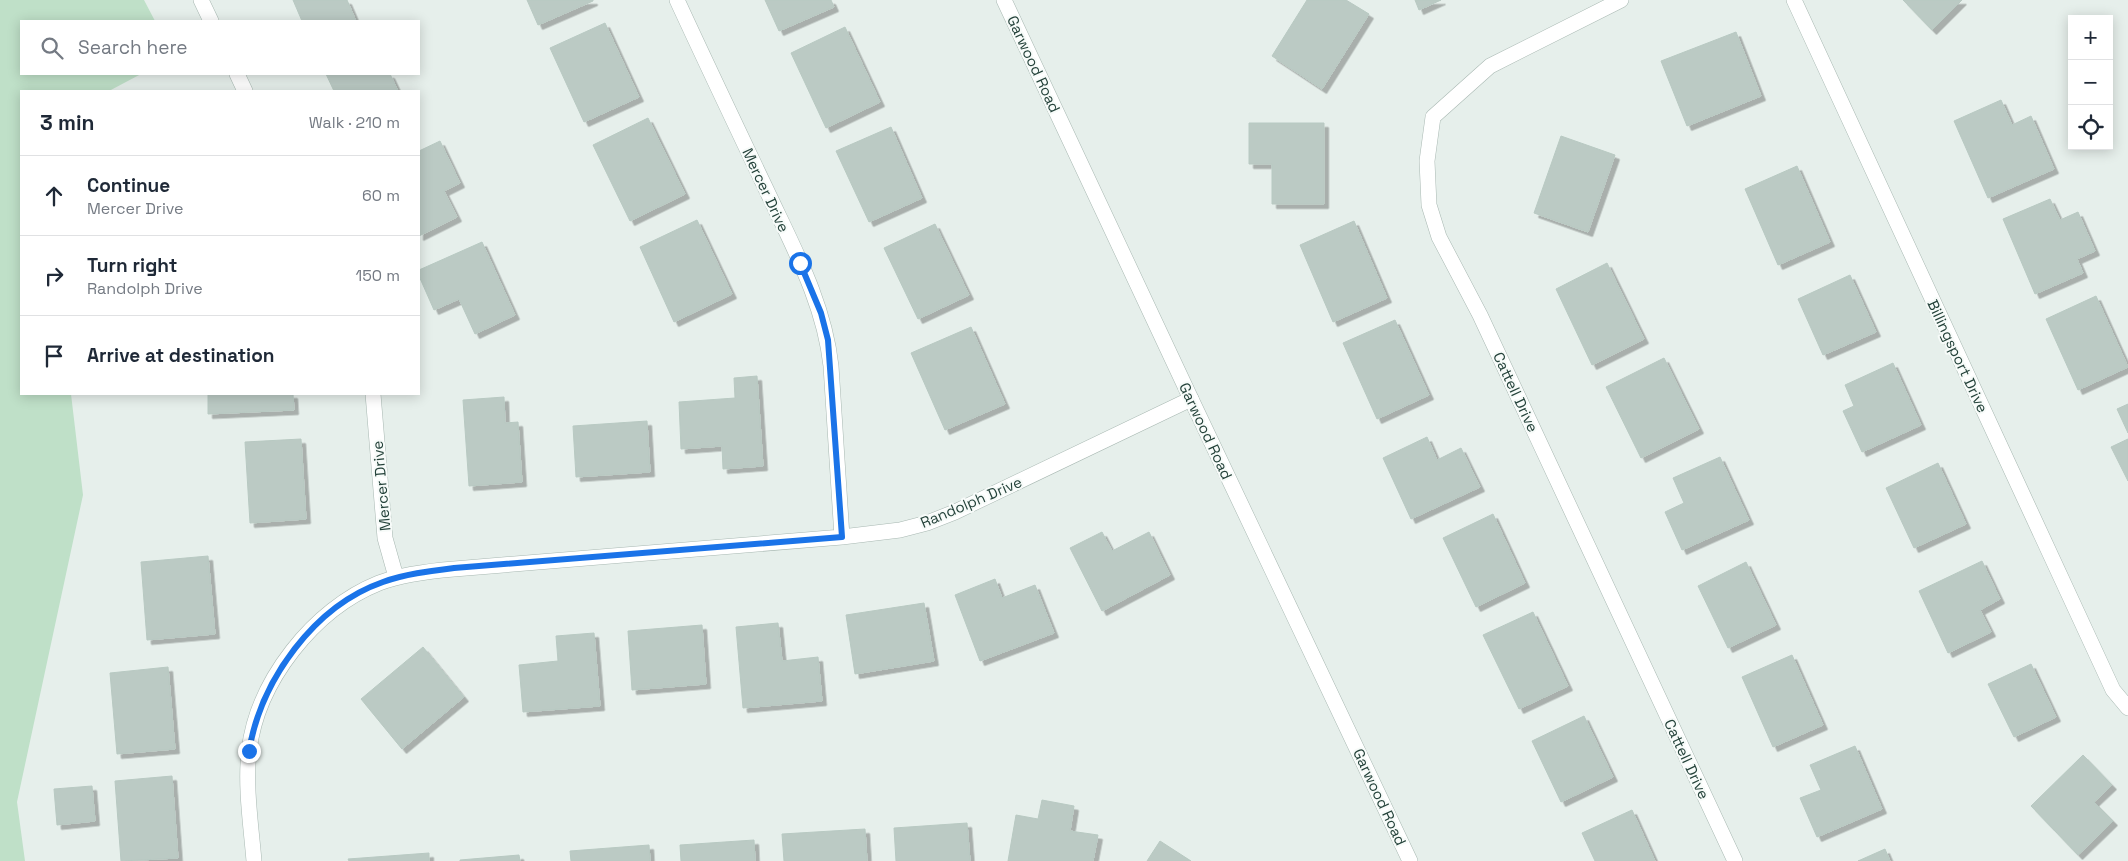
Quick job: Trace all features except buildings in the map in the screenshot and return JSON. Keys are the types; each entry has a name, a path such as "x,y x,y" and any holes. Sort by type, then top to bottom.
{"street":[{"path":"201,0 211,20"},
{"name":"Mercer Drive","path":"677,0 800,263 821,313 829,349 842,537"},
{"name":"Garwood Road","path":"1004,0 1410,861"},
{"name":"Cattell Drive","path":"1621,0 1490,66 1433,117 1426,161 1429,205 1439,236 1480,315 1735,861"},
{"name":"Billingsport Drive","path":"1794,0 2113,690 2128,708"},
{"path":"237,75 245,90"},
{"name":"Mercer Drive","path":"373,395 384,531 396,577"},
{"name":"Randolph Drive","path":"254,861 248,772 253,728 260,708 291,653 317,624 367,588 396,577 454,568 842,537 900,530 955,512 1191,399"}],"green space":[{"path":"0,0 144,0 154,20 20,20 20,75 139,75 111,90 20,90 20,395 71,395 83,495 17,802 25,861 0,861"}],"route":[{"path":"249,751 253,728 260,708 291,653 317,624 334,610 367,588 381,582 411,574 454,568 842,537 828,340 812,288 800,263"}]}
